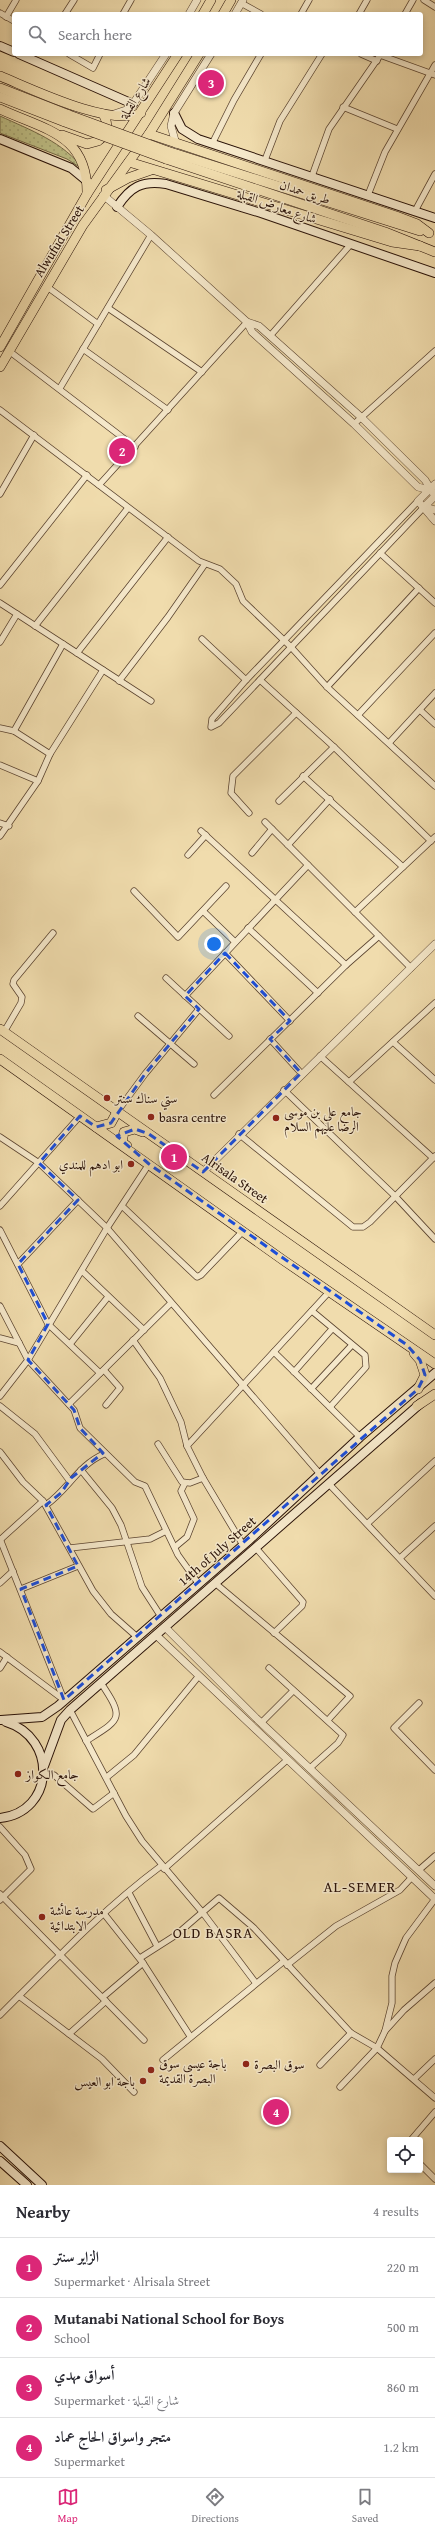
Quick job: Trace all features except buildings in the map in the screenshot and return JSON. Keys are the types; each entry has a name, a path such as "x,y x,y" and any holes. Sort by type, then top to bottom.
{"main road":[{"path":"204,12 211,0"},
{"path":"224,12 231,0"},
{"path":"0,46 12,51"},
{"path":"24,56 133,104"},
{"name":"شارع القبلة","path":"113,156 177,56"},
{"path":"198,56 149,134 396,216 417,224 432,234"},
{"path":"0,76 47,95 103,114 125,118 141,113"},
{"path":"0,88 67,119"},
{"path":"0,97 167,155"},
{"path":"0,110 87,144 95,143 104,136 107,129 103,114"},
{"path":"174,112 186,132 212,144 265,160 435,218"},
{"path":"55,132 79,153 84,164 88,182 88,194"},
{"name":"Alwufud Street","path":"0,367 46,286 104,193 149,134"},
{"path":"0,140 71,168 88,182"},
{"name":"طريق حمدان","path":"167,155 432,234"},
{"name":"طريق حمدان","path":"167,155 385,232 435,252"},
{"name":"Alwufud Street","path":"0,347 88,194 113,156"},
{"path":"129,162 151,170 392,242 420,246"},
{"path":"104,193 128,178 151,170"},
{"name":"شارع معارض القبلة","path":"117,207 133,188 145,183 157,182 226,201 435,273"},
{"name":"Alrisala Street","path":"2,1031 435,1335"},
{"path":"0,1059 329,1292 435,1364"},
{"path":"96,1127 106,1126 117,1112"},
{"path":"134,1153 122,1142 124,1132 135,1129 148,1134"},
{"path":"418,1323 435,1327"},
{"path":"407,1344 424,1369 425,1375 418,1389"},
{"name":"14th of July Street","path":"1,1720 42,1716 64,1700 136,1636 243,1546 360,1437 435,1373"},
{"path":"417,1406 435,1392"},
{"name":"14th of July Street","path":"0,1818 17,1813 36,1797 62,1720 70,1710 330,1484 417,1406"},
{"path":"1,1720 16,1725 28,1733 37,1744 44,1770"},
{"path":"0,2146 42,2185"},
{"path":"0,2161 24,2184"}],"street":[{"path":"6,17 16,0"},
{"path":"66,12 74,0"},
{"path":"124,12 131,0"},
{"path":"190,12 197,0"},
{"path":"302,12 309,0"},
{"path":"360,12 367,0"},
{"path":"406,12 413,0"},
{"path":"424,0 435,7"},
{"path":"236,12 242,2 258,12"},
{"path":"0,13 12,20"},
{"path":"73,56 93,68 99,56"},
{"path":"103,114 119,113 133,104 165,56"},
{"path":"176,144 171,126 174,112 210,56"},
{"path":"212,144 234,100 260,56"},
{"path":"265,160 280,123 321,56"},
{"path":"366,56 377,61"},
{"path":"312,176 329,129 379,56"},
{"path":"385,56 432,74"},
{"path":"368,195 385,152 397,129 432,74 435,65"},
{"path":"343,107 397,129"},
{"path":"415,211 435,174"},
{"path":"104,193 117,207 151,235 247,322 252,332 354,424 418,487 429,490"},
{"path":"60,388 151,235"},
{"path":"270,336 351,244"},
{"path":"46,286 98,324"},
{"path":"108,308 202,372"},
{"path":"247,322 256,323 362,417 425,480 429,490 435,496 220,723 211,726 212,719 246,680 418,501 429,490 435,484"},
{"path":"99,484 135,447 247,322"},
{"path":"83,349 168,410"},
{"path":"9,351 60,388 135,447"},
{"path":"354,424 435,351"},
{"path":"0,410 87,474 128,508 205,564 220,569 236,584 243,602 284,640 358,715 435,786"},
{"path":"0,494 34,435"},
{"path":"0,584 87,474"},
{"path":"418,501 435,521"},
{"path":"424,507 435,510"},
{"path":"35,626 128,508"},
{"path":"77,653 168,537"},
{"path":"380,554 435,603"},
{"path":"119,681 168,618 205,564"},
{"path":"328,686 419,588"},
{"path":"0,603 151,701"},
{"path":"0,642 17,614"},
{"path":"358,715 435,633"},
{"path":"202,639 246,680"},
{"path":"14,731 63,644"},
{"path":"0,836 9,826 38,781 50,754 103,670"},
{"path":"260,680 433,839 355,912"},
{"path":"389,743 435,693"},
{"path":"420,710 435,724"},
{"path":"249,813 231,792 233,776 296,713"},
{"path":"0,728 14,731 50,754"},
{"path":"279,801 334,747"},
{"path":"0,765 38,781"},
{"path":"303,776 403,867"},
{"path":"288,845 330,799"},
{"path":"265,822 411,968"},
{"path":"0,823 9,826"},
{"path":"252,853 272,829"},
{"path":"188,855 203,833 346,965"},
{"path":"185,996 308,865"},
{"path":"134,891 178,937 226,886"},
{"path":"203,910 235,942"},
{"path":"248,928 318,993"},
{"path":"2,1031 21,1003 22,997 13,984 14,980 53,933"},
{"path":"214,1095 346,965 379,936"},
{"path":"203,1172 301,1073 435,944"},
{"path":"225,953 290,1021"},
{"path":"166,978 229,1036"},
{"path":"350,1082 435,1003"},
{"path":"117,1112 170,1043 199,1009"},
{"path":"138,1016 194,1064"},
{"path":"270,1039 301,1073"},
{"path":"394,1042 434,1078"},
{"path":"240,1134 353,1226 363,1227 395,1196 434,1157 320,1056"},
{"path":"284,1090 395,1196 435,1239"},
{"path":"0,1204 39,1163 80,1116"},
{"path":"0,1137 39,1163 107,1228 320,1474"},
{"path":"0,1396 3,1388 28,1360 48,1324 82,1271 107,1228 149,1164"},
{"path":"18,1264 78,1200"},
{"path":"122,1206 197,1277 201,1275 243,1231"},
{"path":"0,1230 48,1324 120,1388 106,1405"},
{"path":"82,1271 144,1330"},
{"path":"188,1446 329,1292"},
{"path":"70,1344 108,1297"},
{"path":"69,1404 171,1303"},
{"path":"0,1306 28,1360 69,1404 77,1415 80,1428 104,1454 135,1482 145,1486 175,1548 198,1583"},
{"path":"312,1311 365,1355 366,1367 330,1407"},
{"path":"294,1372 332,1329"},
{"path":"0,1338 19,1343"},
{"path":"133,1340 160,1378 181,1422 188,1446 203,1478 243,1546"},
{"path":"311,1389 352,1345"},
{"path":"274,1352 360,1437"},
{"path":"0,1406 35,1434 69,1480"},
{"path":"158,1444 185,1483"},
{"path":"0,1452 23,1482 45,1503 93,1591 111,1614 136,1636"},
{"path":"64,1700 21,1589 0,1540 45,1503 61,1493 69,1480 80,1470 104,1454"},
{"path":"368,1523 435,1461"},
{"path":"80,1470 112,1508 128,1541 142,1587 160,1616"},
{"path":"185,1483 203,1478"},
{"path":"175,1548 187,1537 194,1519 182,1491 185,1483"},
{"path":"330,1484 435,1596"},
{"path":"400,1558 435,1526"},
{"path":"70,1548 150,1538 166,1531"},
{"path":"256,1548 302,1602 302,1606 274,1633"},
{"path":"21,1589 78,1566"},
{"path":"0,1583 13,1570"},
{"path":"215,1583 350,1696 328,1720"},
{"path":"164,1627 261,1723 435,1886"},
{"path":"156,1635 198,1677 435,1899 406,1938 396,1963 392,1976 392,2003 385,2031 376,2048 340,2087"},
{"path":"0,1652 64,1700"},
{"path":"0,1668 7,1657"},
{"path":"269,1668 343,1735 338,1743 310,1768"},
{"path":"106,1777 134,1755 198,1677"},
{"path":"86,1741 112,1725 117,1715 116,1706 101,1683"},
{"path":"261,1723 293,1691"},
{"path":"419,1703 394,1728 396,1732 435,1770"},
{"path":"70,1710 138,1835 163,1867 203,1913 256,1982"},
{"path":"0,2015 60,1955 129,1893 163,1867 287,1760"},
{"path":"44,1770 54,1775 93,1809 114,1793"},
{"path":"0,1827 25,1855 30,1869 1,1897 144,2040"},
{"path":"419,1870 435,1856"},
{"path":"163,2060 256,1982 336,1926 400,1890 412,1877"},
{"path":"129,1893 157,1946"},
{"path":"69,2034 141,1960 157,1946 176,1935 219,1898 254,1928 351,2033 376,2048 435,2098"},
{"path":"105,1915 141,1960 190,2036"},
{"path":"385,2031 404,2010 435,1983"},
{"path":"19,1996 102,2059 134,2092"},
{"path":"320,2065 351,2033"},
{"path":"414,2079 435,2058"},
{"path":"413,2137 435,2112"},
{"path":"423,2167 435,2179"}],"highlighted area":[{"path":"225,953 290,1021 270,1039 301,1073 203,1172 149,1134 135,1129 117,1136 149,1164 407,1345 420,1360 425,1375 418,1389 64,1700 21,1589 78,1566 46,1505 61,1493 71,1478 103,1453 80,1428 74,1410 28,1360 48,1324 18,1264 78,1200 39,1163 80,1116 96,1127 111,1123 145,1074 199,1009 185,996"}],"green space":[{"path":"0,116 57,144 76,160 84,170 67,159 0,133"}],"place":[{"name":"أسواق مهدي","path":"211,83"},
{"name":"Mutanabi National School for Boys","path":"122,451"},
{"name":"ستي سناك سنتر","path":"107,1098"},
{"name":"basra centre","path":"151,1117"},
{"name":"جامع علي بن موسى الرضا عليهم السلام","path":"276,1118"},
{"name":"الزاير سنتر","path":"174,1157"},
{"name":"ابو ادهم للمندي","path":"131,1164"},
{"name":"جامع الكواز","path":"18,1774"},
{"name":"مدرسة عائشة الابتدائية","path":"42,1917"},
{"name":"سوق البصرة","path":"246,2064"},
{"name":"باجة عيسى سوق البصرة القديمة","path":"151,2070"},
{"name":"باجة ابو العيس","path":"143,2081"},
{"name":"متجر واسواق الحاج عماد","path":"276,2112"}],"district":[{"name":"AL-SEMER","path":"360,1886"},
{"name":"OLD BASRA","path":"213,1932"}]}
